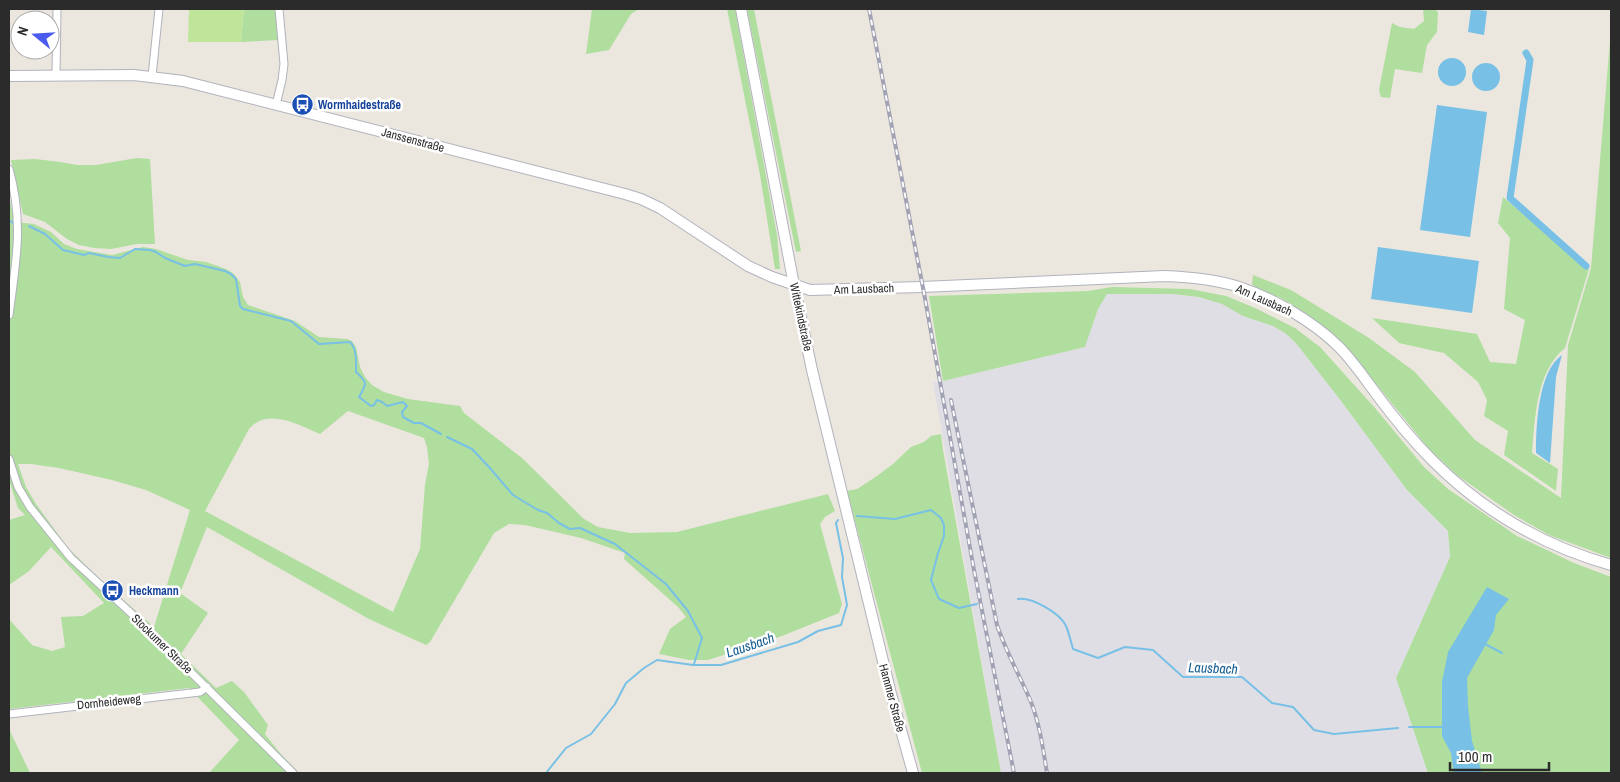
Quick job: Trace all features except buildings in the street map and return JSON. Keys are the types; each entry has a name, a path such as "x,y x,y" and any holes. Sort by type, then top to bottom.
{"main road":[{"name":"Wittekindstraße","path":"741,9 812,370 873,622"},
{"name":"Janssenstraße","path":"9,76 116,74 152,76 183,81 641,199 666,212 748,266 794,285"},
{"name":"Am Lausbach","path":"794,285 810,290 822,291 1164,276 1199,278 1240,287 1297,314 1339,347 1386,408 1433,461 1492,510 1522,529 1556,546 1611,566"},
{"name":"Hammer Straße","path":"873,622 913,773"}],"street":[{"path":"56,75 57,9"},
{"path":"152,76 158,9"},
{"path":"276,104 284,64 279,9"},
{"path":"9,170 19,229 9,315"},
{"name":"Stockumer Straße","path":"9,459 14,476 24,497 38,519 72,558 132,614 293,773"},
{"name":"Dornheideweg","path":"9,714 200,692 207,687"}],"shaded area":[{"path":"1107,294 1173,294 1199,297 1222,304 1243,316 1273,326 1285,333 1295,342 1338,397 1407,490 1448,531 1450,557 1396,678 1428,773 1001,773 933,382 1084,347 1098,309"}],"green space":[{"path":"189,9 244,9 241,42 188,42"},
{"path":"244,9 275,9 278,40 241,42"},
{"path":"592,9 639,9 631,14 609,50 586,54"},
{"path":"727,9 735,9 777,235 780,269 775,269 760,175"},
{"path":"747,9 754,9 801,251 796,252"},
{"path":"1423,9 1435,9 1438,12 1437,32 1427,45 1422,73 1395,69 1390,98 1381,97 1379,90 1392,23 1400,27 1414,29 1424,21"},
{"path":"1611,29 1611,558 1549,535 1514,515 1457,475 1429,449 1342,342 1304,312 1279,297 1258,291 1252,284 1253,275 1291,290 1369,338 1415,372 1475,440 1561,498 1568,345 1591,268"},
{"path":"137,158 150,159 155,244 137,244 111,249 79,245 67,239 45,222 23,214 11,160 35,159 77,165 96,165"},
{"path":"9,197 15,222 34,224 51,232 64,244 77,249 112,255 143,247 156,249 188,260 206,262 226,269 234,274 240,282 243,297 248,305 295,321 319,337 352,341 356,347 360,367 372,385 384,392 408,399 460,406 464,413 522,458 584,519 598,527 630,533 677,532 828,494 835,511 825,517 820,524 842,604 839,613 782,636 708,660 689,660 659,654 670,629 686,617 678,607 624,559 625,553 581,538 525,525 509,524 494,533 430,642 426,645 369,619 207,527 180,593 208,613 181,654 216,688 232,681 244,692 268,725 265,734 299,773 209,773 239,740 189,688 9,709 9,619 32,645 52,651 65,647 61,617 83,616 104,603 51,547 29,571 9,585 9,520 25,515 18,508 9,480","holes":["348,411 424,438 427,447 429,464 425,485 420,549 393,612 205,511 249,429 256,423 265,419 283,420 320,434","18,464 59,468 112,480 146,490 190,510 154,627 68,548 36,504 26,487"]},
{"path":"1503,197 1589,269 1565,348 1548,369 1536,411 1532,453 1558,469 1556,491 1504,455 1508,431 1484,416 1487,400 1478,382 1444,353 1399,343 1372,318 1477,334 1490,362 1516,364 1525,320 1504,309 1510,238 1498,223"},
{"path":"1112,287 1190,289 1226,296 1295,328 1320,347 1375,408 1424,467 1448,489 1517,536 1574,563 1611,577 1611,773 1428,773 1396,678 1450,557 1448,531 1407,490 1338,397 1295,342 1285,333 1273,326 1243,316 1222,304 1199,297 1173,294 1107,294 1098,309 1085,347 943,381 929,296 1088,291"},
{"path":"941,434 1001,773 922,773 847,491 857,489 877,476 911,447 924,442 931,436"},
{"path":"9,729 30,773 9,773"}],"water":[{"path":"1471,9 1487,11 1484,35 1468,32"},
{"path":"1452,58 1462,62 1466,72 1462,82 1452,86 1442,82 1438,72 1442,62"},
{"path":"1486,63 1496,67 1500,77 1496,87 1486,91 1476,87 1472,77 1476,67"},
{"path":"1437,105 1487,112 1470,237 1420,230"},
{"path":"1378,247 1479,261 1472,313 1371,299"},
{"path":"1562,355 1556,377 1550,463 1536,453 1538,414 1543,386 1548,373"},
{"path":"1487,587 1509,599 1496,615 1494,630 1467,678 1472,741 1482,773 1454,773 1451,753 1442,736 1442,682 1448,652"}],"waterway":[{"path":"1526,53 1530,60 1510,198 1586,266"},
{"path":"9,220 13,223"},
{"path":"29,226 45,234 63,250 84,255 89,253 120,258 135,249 150,250 185,266 195,264 231,274 236,279 240,306 243,309 291,321 319,344 350,342 355,352 356,372 365,383 359,397 371,406 377,400 387,406 403,402 407,406 402,412 403,417 414,423 421,423 441,434"},
{"path":"447,437 472,449 513,495 538,510 547,513 570,529 580,528 615,544 666,584 688,611 702,638 694,664"},
{"name":"Lausbach","path":"857,516 895,519 931,510 941,518 944,525 944,536 931,580 939,599 959,608 977,604"},
{"name":"Lausbach","path":"546,773 566,748 591,734 615,704 626,683 657,660 693,665 721,665 798,642 818,631 841,625 847,605 842,577 843,558 836,523 838,520"},
{"name":"Lausbach","path":"1018,599 1038,603 1052,611 1066,626 1073,649 1098,658 1125,647 1153,650 1183,677 1242,677 1272,703 1293,707 1314,730 1334,734 1398,728"},
{"name":"Lausbach","path":"1485,644 1502,653"},
{"name":"Lausbach","path":"1409,727 1442,727 1443,725"}],"railway":[{"path":"869,9 1014,773"},
{"path":"951,400 997,625 1037,719 1047,773"}],"place":[{"name":"Wormhaidestraße","path":"302,105"},
{"name":"Heckmann","path":"113,591"}]}
